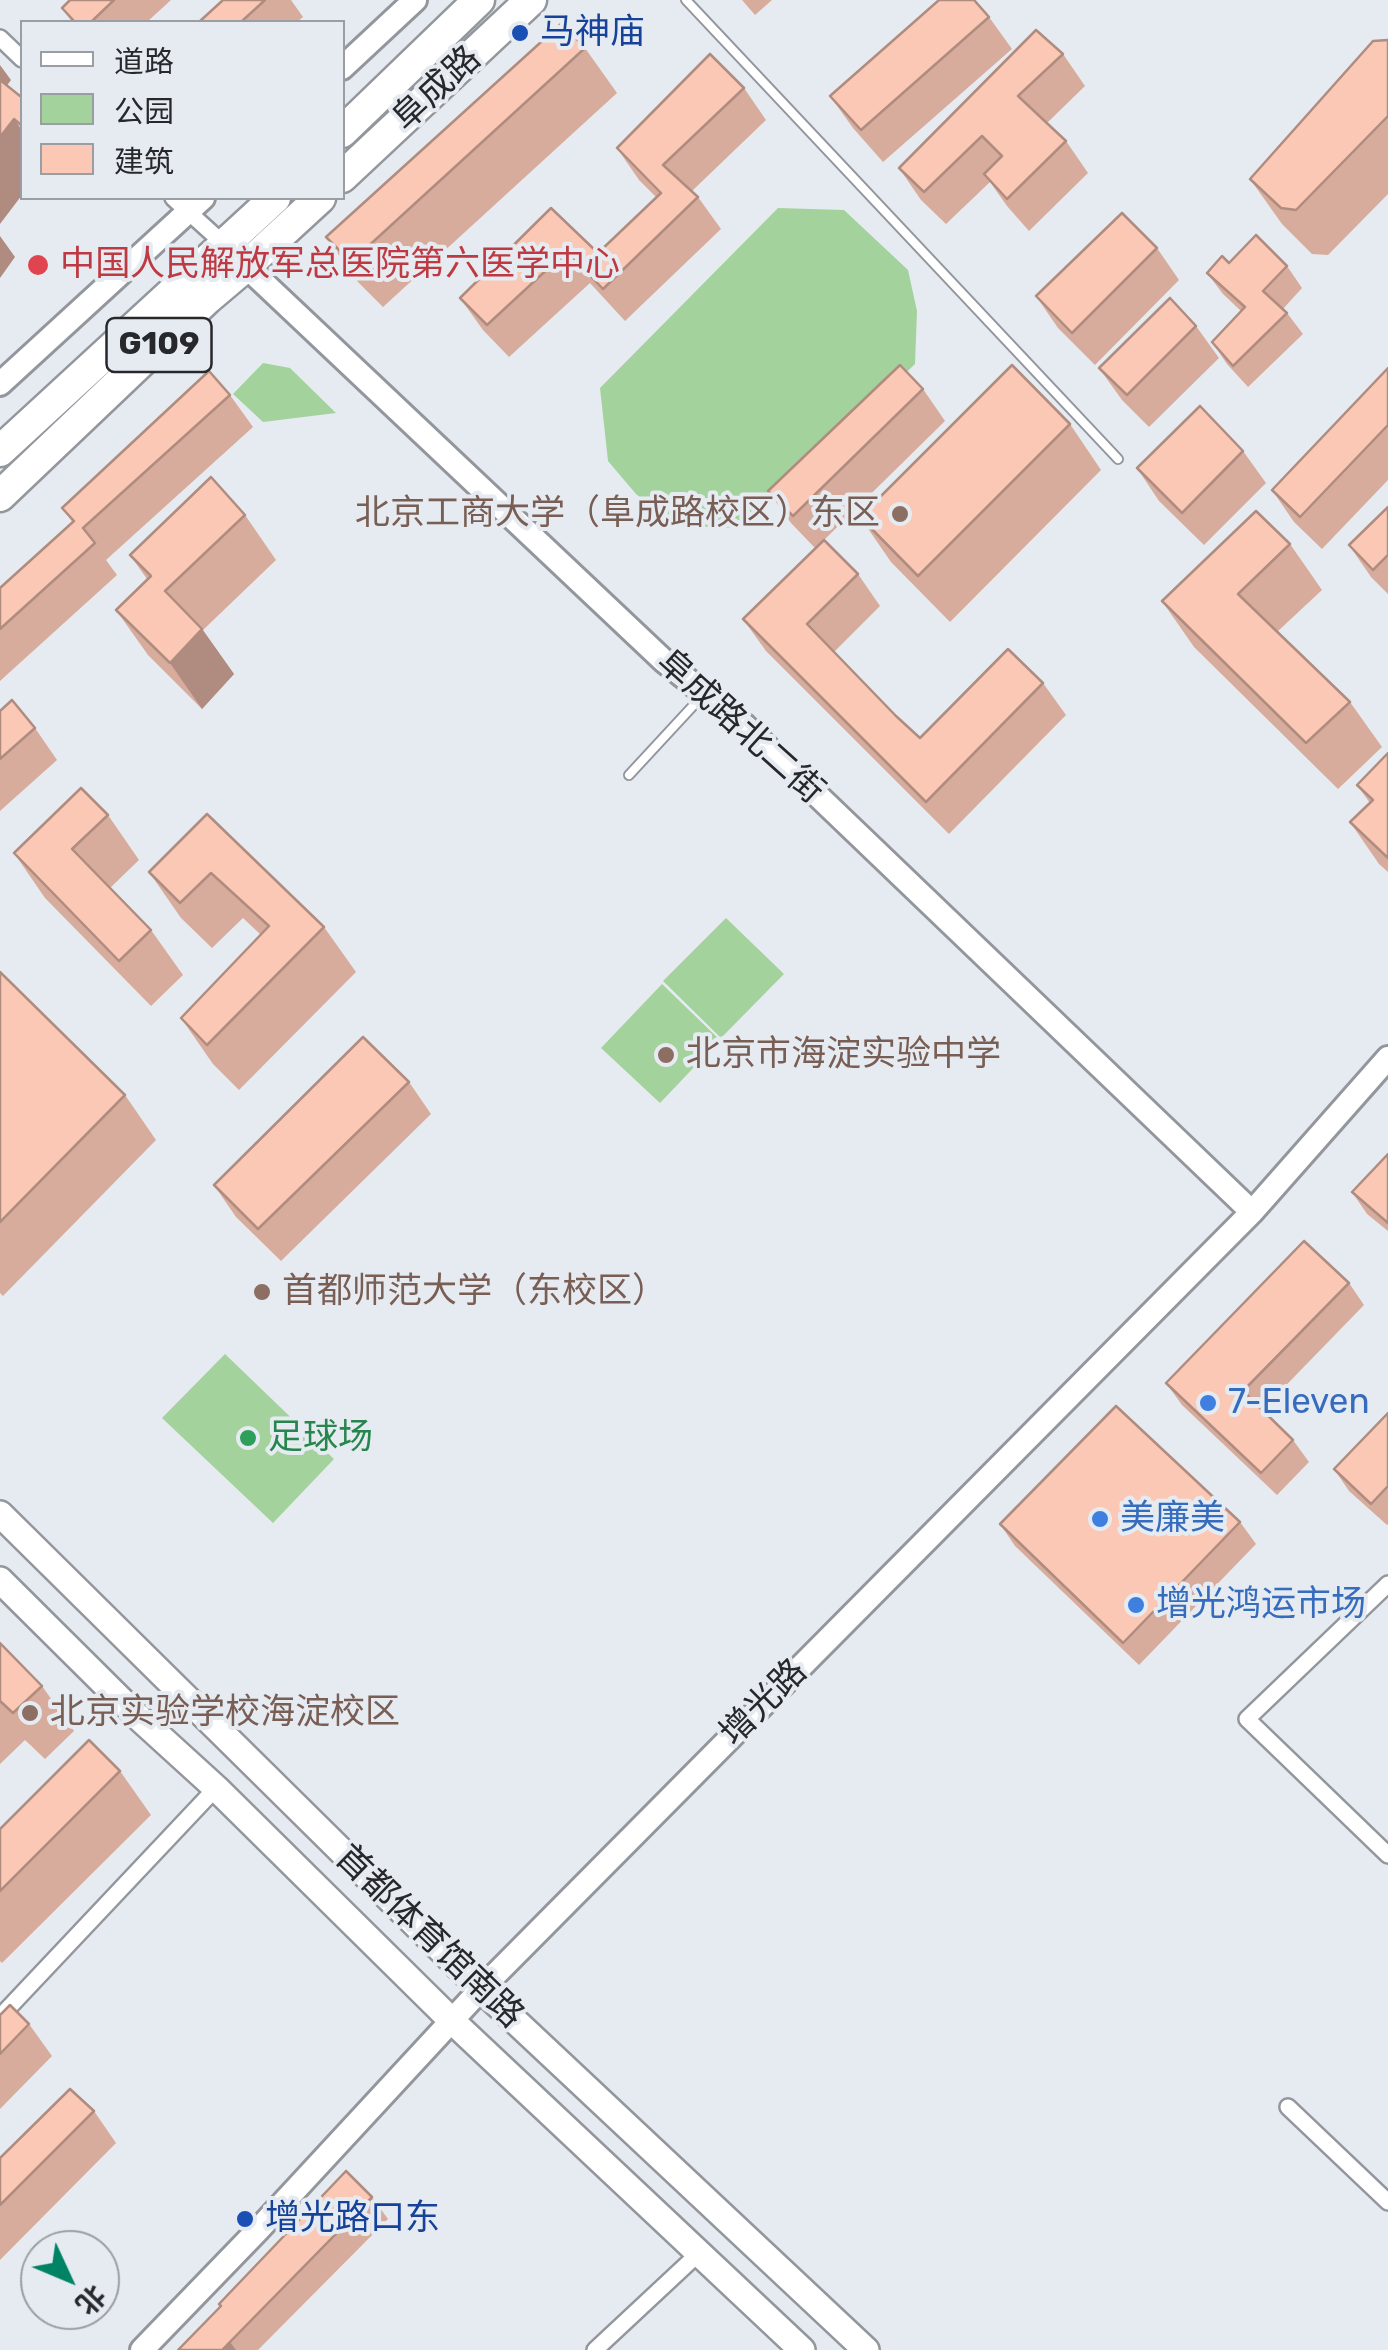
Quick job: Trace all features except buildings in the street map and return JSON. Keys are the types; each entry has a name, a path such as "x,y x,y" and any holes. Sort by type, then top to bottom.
{"highway":[{"name":"阜成路","path":"345,129 479,0"},
{"name":"阜成路","path":"345,174 531,0"},
{"name":"G109","path":"0,496 207,299 274,200"},
{"name":"G109","path":"0,451 236,256 317,200"}],"main road":[{"name":"首都体育馆南路","path":"0,1514 481,1989 866,2350"},
{"name":"首都体育馆南路","path":"0,1580 451,2020 802,2350"}],"street":[{"path":"345,65 415,0"},
{"path":"0,38 20,57"},
{"path":"0,384 188,202 236,256"},
{"name":"阜成路北二街","path":"236,256 650,647 745,726 1252,1212"},
{"name":"增光路","path":"142,2350 481,1989 1252,1212 1388,1058"},
{"path":"1388,1584 1247,1719 1388,1855"},
{"path":"0,2016 216,1788"},
{"path":"1288,2107 1388,2202"},
{"path":"595,2350 699,2253"}],"lane":[{"path":"686,0 1118,459"},
{"path":"629,776 705,694"}],"green space":[{"path":"778,208 844,210 908,270 917,311 915,364 746,528 676,526 636,494 608,461 600,388"},
{"path":"263,363 290,368 336,413 263,422 233,394"},
{"path":"726,918 784,974 721,1038 663,981"},
{"path":"662,984 720,1040 660,1103 601,1048"},
{"name":"足球场","path":"225,1354 334,1459 273,1523 162,1418"}],"place":[{"name":"马神庙","path":"520,33"},
{"name":"中国人民解放军总医院第六医学中心","path":"38,265"},
{"name":"北京工商大学（阜成路校区）东区","path":"900,514"},
{"name":"北京市海淀实验中学","path":"666,1055"},
{"name":"首都师范大学（东校区）","path":"262,1292"},
{"name":"7-Eleven","path":"1208,1403"},
{"name":"足球场","path":"248,1438"},
{"name":"美廉美","path":"1100,1519"},
{"name":"增光鸿运市场","path":"1136,1605"},
{"name":"北京实验学校海淀校区","path":"30,1713"},
{"name":"增光路口东","path":"245,2219"}]}
